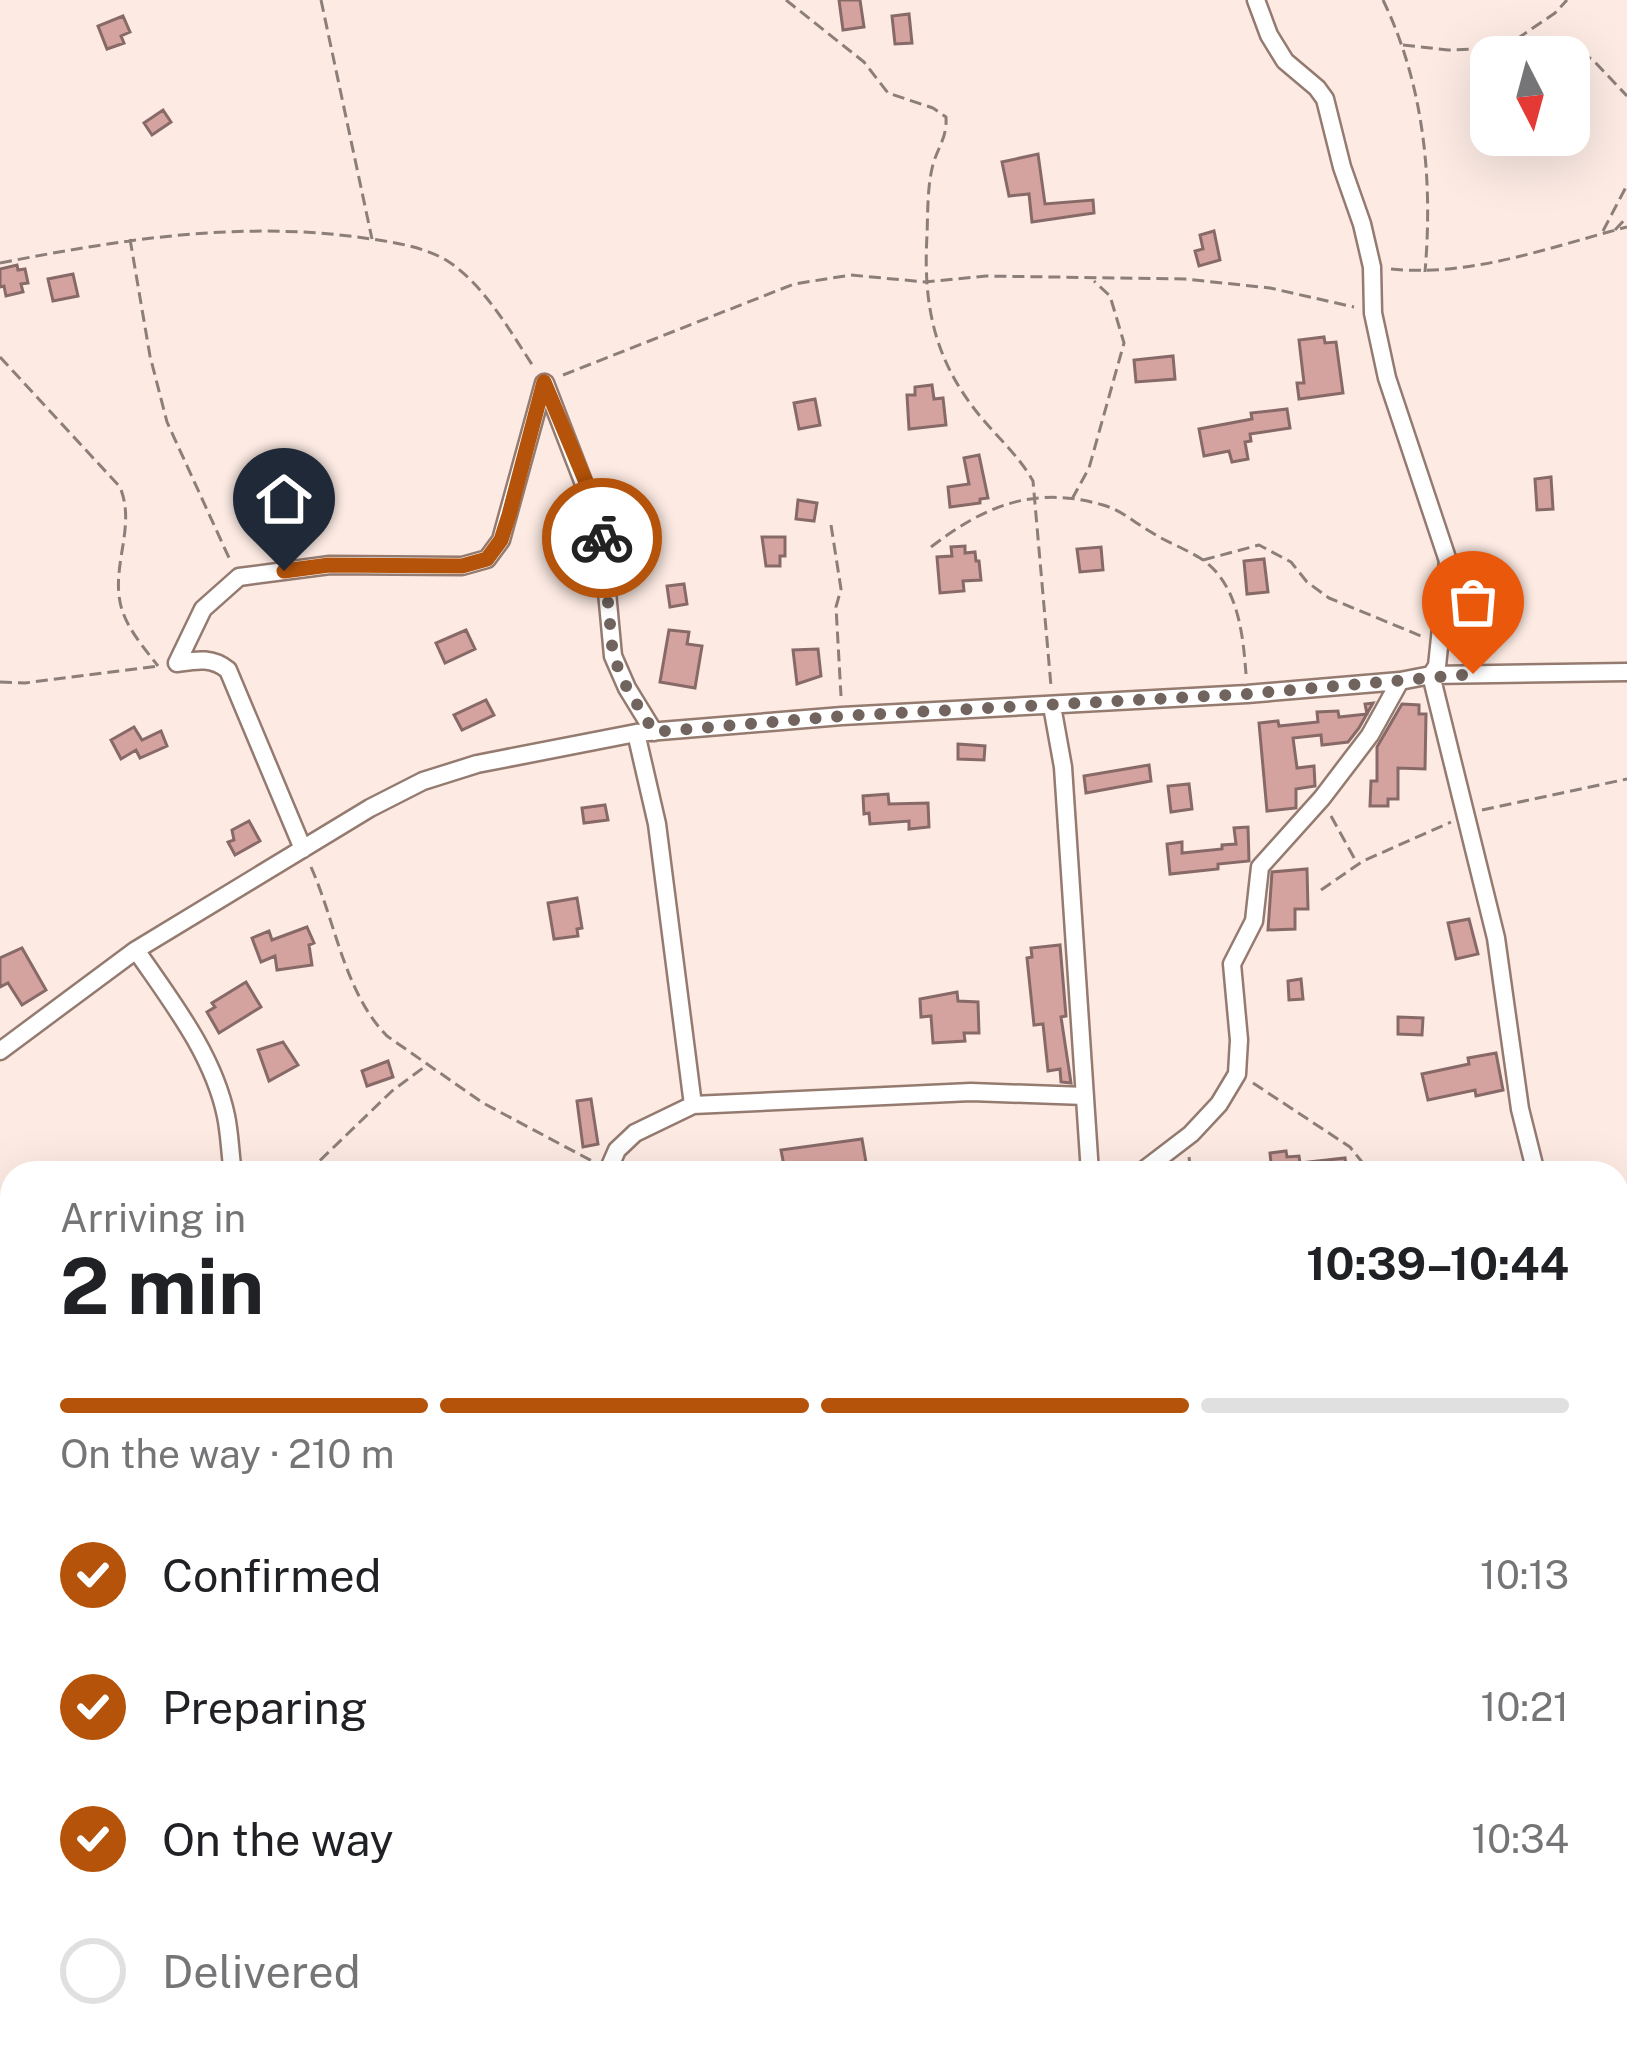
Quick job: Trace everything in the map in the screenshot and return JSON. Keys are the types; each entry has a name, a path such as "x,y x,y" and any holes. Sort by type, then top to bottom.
{"street":[{"path":"1256,0 1268,35 1285,61 1318,88 1324,99 1372,267 1373,313 1404,440 1428,494 1448,561 1437,665 1431,675 1496,938 1520,1109 1533,1161"},
{"path":"303,849 228,670 219,662 177,663 202,609 239,578 329,565 462,566 487,559 505,528 544,382"},
{"path":"544,382 602,528 613,656 645,733 693,1105"},
{"path":"0,1051 136,950 303,849 423,781 498,759 645,733 842,716 1246,694 1431,675 1627,672"},
{"path":"1156,1161 1191,1134 1238,1074 1232,964 1254,921 1260,868 1370,735 1400,681"},
{"path":"1052,706 1063,767 1089,1161"},
{"path":"136,950 210,1067 226,1117 232,1161"},
{"path":"612,1161 635,1133 693,1105 971,1093 1085,1096"}],"path":[{"path":"321,0 372,239"},
{"path":"786,0 864,62 887,92 946,117 929,192 927,312 954,378 976,412 1023,465 1037,499 1052,706"},
{"path":"1383,0 1401,44 1422,123 1429,174 1425,272"},
{"path":"1522,36 1567,0"},
{"path":"1401,44 1470,50"},
{"path":"1590,59 1627,96"},
{"path":"1601,235 1627,185"},
{"path":"1614,231 1627,217"},
{"path":"1372,267 1425,272 1521,256 1627,227"},
{"path":"0,263 130,238 253,230 372,239 423,250 469,279 544,382 794,284 851,275 925,282 986,276 1222,281 1270,287 1373,313"},
{"path":"130,238 150,356 167,422 239,578"},
{"path":"1072,500 1089,468 1124,343 1110,296 1093,280"},
{"path":"0,357 120,487 128,505 118,584 122,609 132,632 158,666 0,682"},
{"path":"931,547 970,517 1004,504 1072,500 1124,514 1203,560 1223,583 1237,608 1246,694"},
{"path":"831,525 841,589 836,607 842,716"},
{"path":"1203,560 1259,545 1291,562 1328,598 1439,644"},
{"path":"1321,890 1358,865 1464,816 1627,778"},
{"path":"1322,798 1358,865"},
{"path":"303,849 365,1010 387,1036 483,1103 589,1161"},
{"path":"319,1161 392,1090 429,1064"},
{"path":"1238,1074 1350,1147 1361,1161"}],"building":[{"path":"839,0 860,0 864,27 843,30"},
{"path":"909,14 912,43 895,44 892,16"},
{"path":"123,16 130,32 121,36 124,43 107,49 98,26"},
{"path":"163,110 171,122 152,135 144,123"},
{"path":"1038,154 1045,204 1093,200 1094,213 1032,222 1029,194 1009,196 1002,162"},
{"path":"1214,231 1220,260 1199,266 1195,251 1203,249 1200,235"},
{"path":"17,265 18,270 25,269 28,283 21,284 23,292 6,296 4,286 0,287 0,269"},
{"path":"73,274 78,296 53,301 48,279"},
{"path":"1324,337 1325,343 1336,342 1343,393 1299,399 1297,383 1304,383 1299,340"},
{"path":"1173,356 1175,379 1136,382 1134,360"},
{"path":"932,385 934,399 943,398 946,425 909,429 907,395 915,395 915,387"},
{"path":"815,399 820,425 799,429 794,403"},
{"path":"1287,409 1290,428 1250,434 1251,441 1245,442 1248,459 1232,462 1229,451 1204,456 1199,429 1252,419 1251,413"},
{"path":"979,455 988,498 950,507 948,487 969,484 964,458"},
{"path":"1551,477 1553,509 1537,510 1535,479"},
{"path":"798,500 817,503 814,521 796,519"},
{"path":"762,537 785,537 780,566 766,566"},
{"path":"965,546 965,553 975,552 981,580 963,581 964,591 940,593 937,557 952,556 951,547"},
{"path":"1101,547 1103,570 1080,572 1077,549"},
{"path":"1264,559 1268,592 1247,594 1244,561"},
{"path":"684,584 687,604 670,607 667,586"},
{"path":"466,630 475,649 445,663 436,643"},
{"path":"669,630 689,632 687,644 702,646 695,688 660,682"},
{"path":"818,649 821,676 797,684 793,650"},
{"path":"486,700 494,715 462,730 454,715"},
{"path":"1402,704 1419,705 1419,714 1426,714 1425,769 1398,768 1398,799 1388,799 1388,806 1370,806 1371,781 1377,781 1377,747"},
{"path":"1338,711 1339,717 1367,714 1348,742 1322,745 1321,735 1293,738 1297,768 1314,766 1315,786 1296,789 1296,808 1267,811 1259,723 1318,722 1317,712"},
{"path":"134,727 142,740 161,731 167,746 140,758 136,750 121,759 111,740"},
{"path":"958,744 985,746 984,760 958,759"},
{"path":"1149,765 1151,781 1086,793 1084,776"},
{"path":"1189,784 1192,809 1171,812 1168,786"},
{"path":"888,794 889,804 928,803 929,827 909,829 909,821 870,824 863,796"},
{"path":"605,805 608,820 584,823 582,808"},
{"path":"249,821 260,841 235,855 228,842 234,840 232,830"},
{"path":"1248,827 1249,861 1170,874 1167,844 1182,842 1182,853 1222,849 1222,845 1236,844 1234,828"},
{"path":"1307,869 1308,909 1295,909 1295,929 1268,930 1272,872"},
{"path":"577,898 582,928 577,929 578,936 554,939 548,903"},
{"path":"1469,919 1478,954 1456,959 1448,923"},
{"path":"307,927 314,943 309,945 312,965 277,970 275,956 261,962 252,938 269,931 272,940"},
{"path":"1060,945 1066,1016 1061,1017 1071,1083 1061,1082 1060,1069 1048,1071 1043,1024 1034,1025 1027,958 1032,957 1031,948"},
{"path":"22,948 46,990 22,1005 8,983 0,987 0,958"},
{"path":"1301,979 1303,999 1289,1000 1288,981"},
{"path":"246,982 261,1007 219,1033 207,1012 215,1007 212,1003"},
{"path":"957,992 958,1001 978,1002 979,1033 964,1033 965,1041 933,1043 931,1016 921,1017 920,999"},
{"path":"1398,1017 1423,1018 1422,1035 1398,1034"},
{"path":"283,1042 298,1065 269,1081 258,1050"},
{"path":"1496,1053 1503,1090 1476,1096 1475,1090 1428,1100 1422,1074"},
{"path":"388,1061 393,1077 367,1086 362,1071"},
{"path":"591,1099 598,1144 583,1147 577,1101"},
{"path":"862,1139 866,1161 783,1161 781,1150"},
{"path":"1286,1151 1287,1157 1299,1156 1300,1161 1271,1161 1270,1153"}],"way so far":[{"path":"602,538 613,656 654,732 842,716 1246,694 1473,674"}],"route":[{"path":"284,571 411,562 462,566 487,559 501,540 544,382 591,494 602,538"}]}
